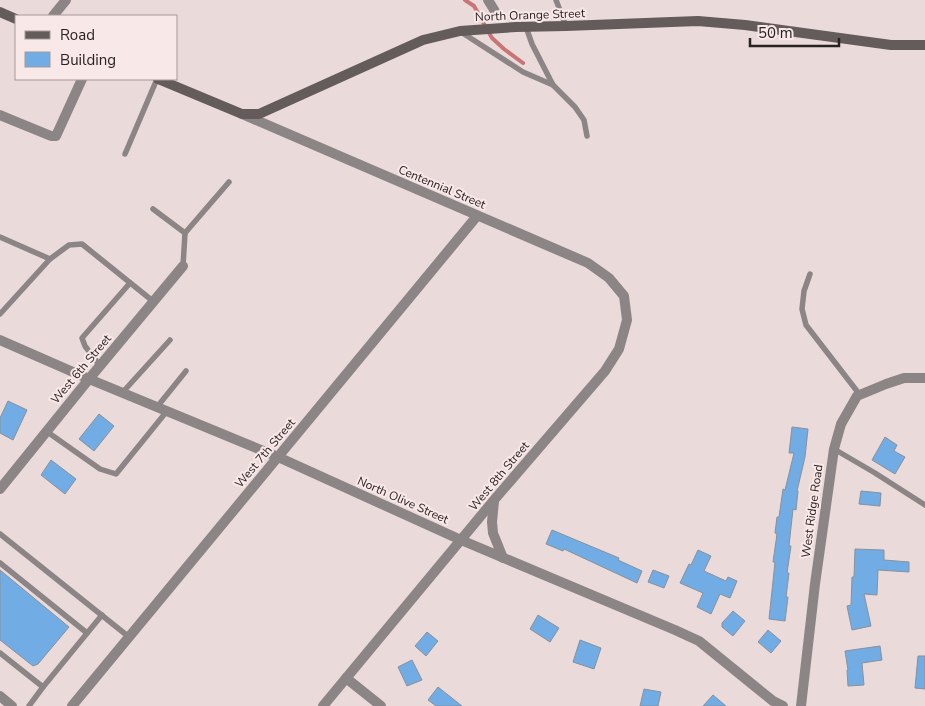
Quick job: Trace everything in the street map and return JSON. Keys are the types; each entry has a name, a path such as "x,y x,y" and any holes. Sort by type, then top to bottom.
{"street":[{"path":"54,15 66,0"},
{"path":"488,0 496,13"},
{"path":"0,12 15,19"},
{"name":"North Orange Street","path":"242,114 259,114 423,40 460,31 698,21 754,26 891,45 925,45"},
{"path":"0,115 51,136 56,136 82,80"},
{"path":"160,80 242,114"},
{"name":"Centennial Street","path":"242,114 588,263 609,278 624,296"},
{"name":"West 7th Street","path":"72,706 478,216"},
{"name":"West 6th Street","path":"0,489 88,379 183,266"},
{"name":"West 8th Street","path":"324,706 494,500 605,371 619,349 627,320 624,296"},
{"name":"North Olive Street","path":"0,340 88,379 278,457 461,540 676,630 699,641 773,701 783,706"},
{"name":"West Ridge Road","path":"801,706 815,584 834,449 844,416 857,396 904,378 925,378"},
{"path":"494,500 493,533 503,558"},
{"path":"346,678 381,706"},
{"path":"0,696 12,706"}],"lane":[{"path":"556,0 566,26"},
{"path":"526,27 535,51 553,85 576,107 584,120 588,136"},
{"path":"460,31 523,72 553,85"},
{"path":"125,154 158,80"},
{"path":"183,266 185,233 229,182"},
{"path":"153,209 185,233"},
{"path":"0,237 50,259"},
{"path":"0,314 50,259 69,245 82,244 154,302"},
{"path":"810,274 804,291 802,309 806,326 860,395"},
{"path":"100,366 85,346 82,338 130,283"},
{"path":"122,393 170,340"},
{"path":"156,407 186,371"},
{"path":"46,432 100,469 116,474 167,411"},
{"path":"834,449 925,505"},
{"path":"0,534 129,637"},
{"path":"0,563 87,633"},
{"path":"29,706 102,615"},
{"path":"0,653 43,687"}],"building":[{"path":"8,401 27,410 13,440 0,433 0,418"},
{"path":"99,414 114,426 94,451 79,439"},
{"path":"792,427 808,429 805,457 797,491 796,510 793,509 785,621 769,619 775,562 773,562 777,534 775,533 777,517 779,517 783,489 785,490 794,453 789,453"},
{"path":"885,437 897,445 894,451 905,457 895,474 872,460"},
{"path":"51,460 76,479 65,494 41,475"},
{"path":"861,491 881,493 880,506 859,504"},
{"path":"552,530 619,558 618,560 642,571 637,583 564,549 563,551 546,544"},
{"path":"855,549 884,550 884,560 909,562 909,572 878,570 877,595 864,594 871,626 852,630 847,606 851,605"},
{"path":"698,550 711,556 704,571 726,581 728,577 737,581 730,598 720,594 711,614 697,607 703,593 680,583"},
{"path":"0,570 69,627 38,664 33,666 0,640"},
{"path":"653,570 669,576 664,588 648,582"},
{"path":"733,611 745,621 733,636 722,627 722,623"},
{"path":"538,615 559,628 550,642 530,629"},
{"path":"768,630 781,641 771,653 758,642"},
{"path":"427,632 438,641 426,656 415,646"},
{"path":"580,640 601,648 594,669 573,662"},
{"path":"880,646 882,660 862,663 864,685 848,686 845,651"},
{"path":"918,656 925,656 925,689 915,688"},
{"path":"412,660 422,680 407,686 398,667"},
{"path":"438,687 462,706 436,706 428,700"},
{"path":"644,689 661,692 658,706 640,706"},
{"path":"713,695 726,706 703,706"}],"waterway":[{"path":"465,0 474,6 492,38 523,63"}]}
